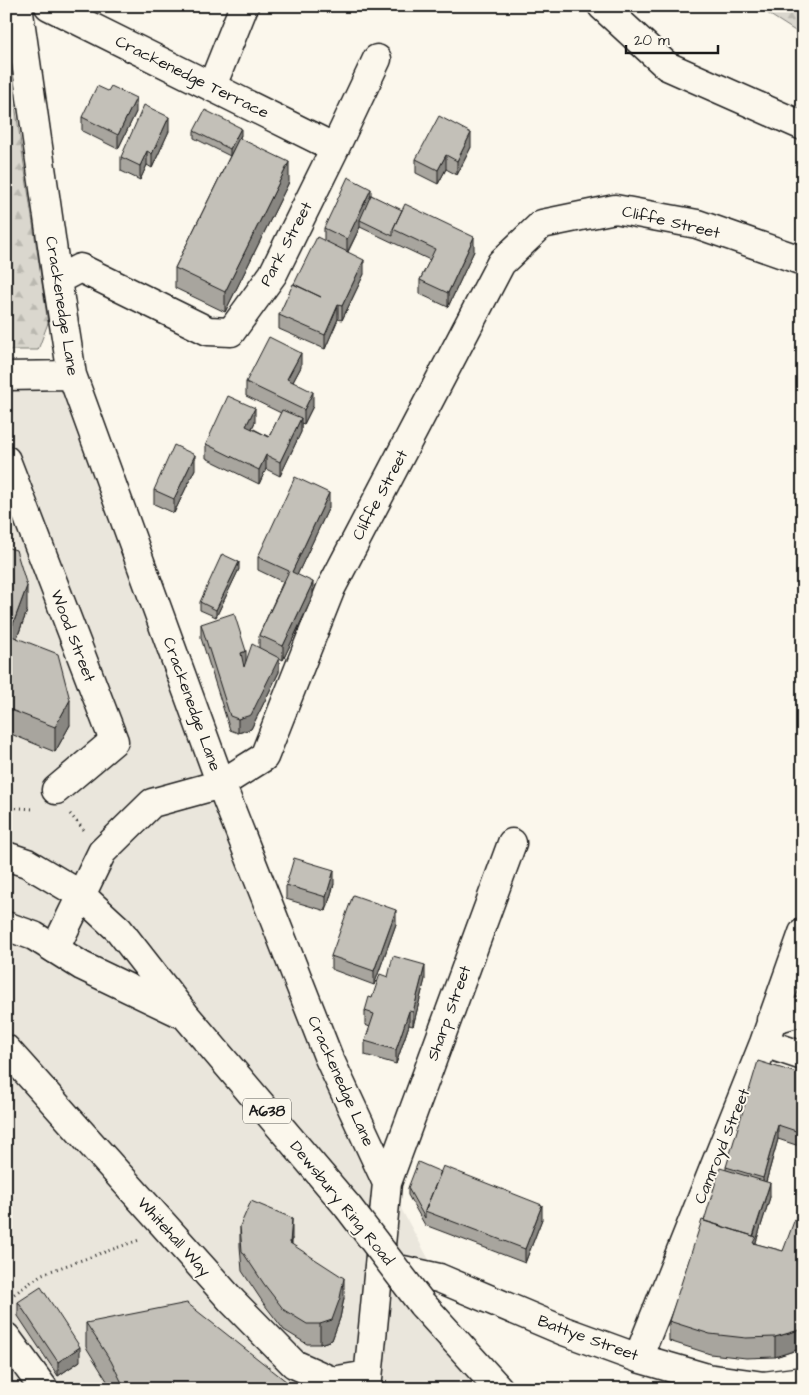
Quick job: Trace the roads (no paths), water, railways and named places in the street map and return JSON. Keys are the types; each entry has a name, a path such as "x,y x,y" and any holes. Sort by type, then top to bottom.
{"main road":[{"name":"Crackenedge Lane","path":"18,6 72,375 221,784 328,1056 387,1183 368,1382"},
{"name":"Crackenedge Terrace","path":"49,6 335,148"},
{"path":"212,86 244,6"},
{"path":"602,6 667,66 803,126"},
{"name":"Park Street","path":"57,280 80,268 208,331 231,332 273,274 377,58"},
{"name":"Cliffe Street","path":"55,949 102,852 152,803 221,784 264,757 331,588 340,570 501,263 542,224 615,209 697,224 803,261"},
{"path":"6,376 72,375"},
{"name":"Wood Street","path":"6,460 114,741 56,790"},
{"name":"Sharp Street","path":"387,1183 512,843"},
{"name":"Dewsbury Ring Road","path":"6,856 27,863 81,895 119,930 186,1016 348,1207 422,1304 498,1389"},
{"name":"Dewsbury Ring Road","path":"6,926 34,936 82,966 186,1016"},
{"name":"Camroyd Street","path":"638,1358 767,1031 803,933"},
{"path":"803,1011 767,1031 803,1056"},
{"name":"Whitehall Way","path":"6,1049 232,1301 294,1364 332,1380 368,1382"},
{"name":"Battye Street","path":"380,1265 439,1278 564,1331 638,1358 716,1379 764,1386 803,1381"},
{"path":"6,1337 44,1389"}]}
